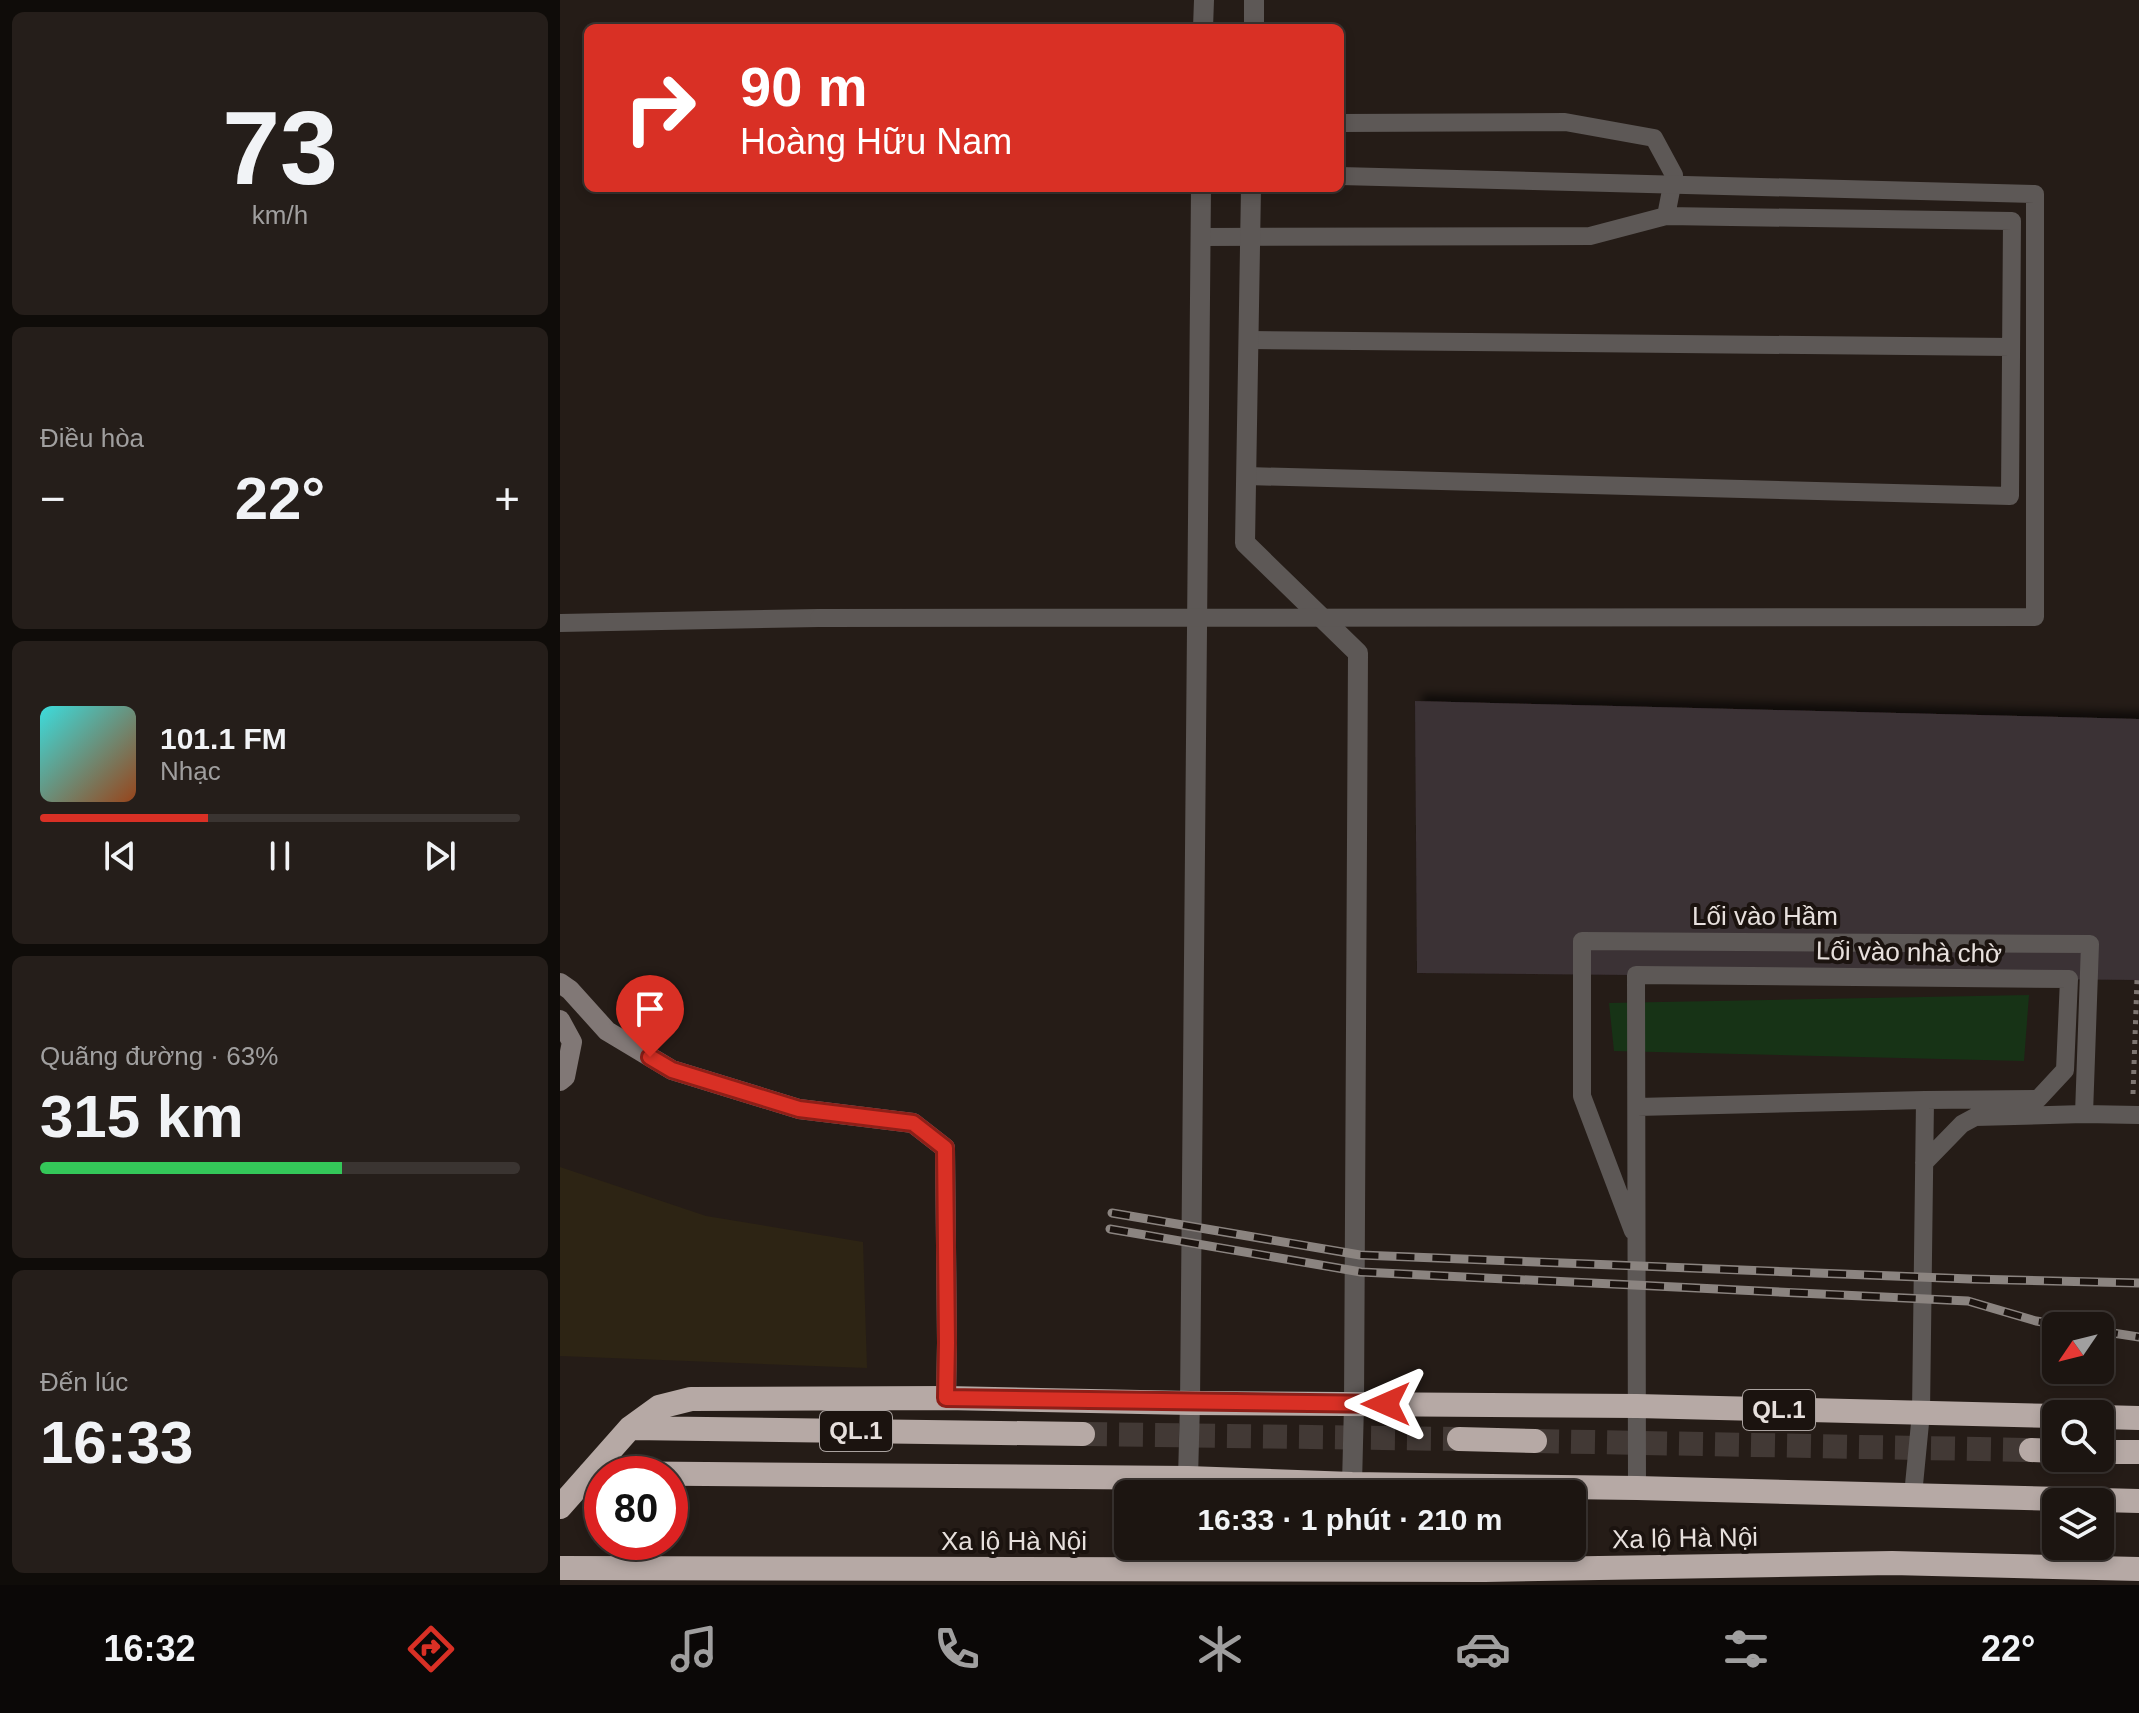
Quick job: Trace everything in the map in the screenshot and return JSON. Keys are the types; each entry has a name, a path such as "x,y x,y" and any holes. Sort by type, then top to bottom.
{"highway":[{"name":"QL.1","path":"605,1456 630,1428 659,1407 691,1399 946,1398 1637,1406 2042,1416"},
{"path":"2114,1417 2139,1418"},
{"name":"QL.1","path":"630,1428 1083,1434"},
{"path":"1459,1439 1535,1441"},
{"path":"2031,1450 2042,1450"},
{"path":"2114,1452 2139,1452"},
{"name":"Xa lộ Hà Nội","path":"688,1474 1243,1480"},
{"name":"QL.1","path":"560,1507 584,1480"},
{"name":"Xa lộ Hà Nội","path":"1586,1487 2139,1501"},
{"name":"Xa lộ Hà Nội","path":"560,1568 1485,1570 1892,1563 2139,1569"}],"main road":[{"path":"560,983 607,1031 672,1070 799,1109 913,1123 945,1148 946,1398"},
{"path":"560,1020 572,1042 565,1077 560,1081"}],"street":[{"path":"1203,24 1204,0"},
{"path":"1254,0 1254,24"},
{"path":"1188,1478 1201,192"},
{"path":"1251,192 1245,543 1358,653 1352,1480"}],"lane":[{"path":"1344,123 1565,122 1654,138 1674,175 1666,216"},
{"path":"560,623 819,618 2035,617 2035,194 1344,176"},
{"path":"1201,237 1590,236 1666,216 2012,221 2010,496 1247,476"},
{"path":"1249,340 2011,347"},
{"name":"Lối vào Hầm","path":"1637,1242 1582,1096 1582,941 2090,944 2084,1114"},
{"name":"Lối vào nhà chờ","path":"1636,975 2069,979 2065,1070 2038,1099 1925,1100 1637,1107 1636,975"},
{"path":"1913,1495 1921,1413 1925,1100"},
{"path":"1950,1100 1975,1117"},
{"path":"1637,1107 1637,1488"},
{"path":"1924,1163 1962,1124 1975,1117 2136,1115"}],"path":[{"path":"2136,1115 2137,980"}],"shaded area":[{"path":"560,1167 706,1216 863,1242 867,1368 560,1356"}],"green space":[{"path":"2029,995 2024,1061 1614,1051 1609,1003"}],"building":[{"path":"1415,701 2139,719 2139,980 1417,973"}],"tunnel":[{"path":"1083,1434 1459,1439"},
{"path":"1535,1441 2031,1450"}],"railway":[{"path":"1112,1213 1360,1255 2139,1283"},
{"path":"1110,1229 1361,1272 1968,1301 2042,1322"},
{"path":"2114,1333 2139,1337"}],"route":[{"path":"650,1057 672,1070 799,1109 913,1123 945,1148 946,1398 1386,1404"}]}
